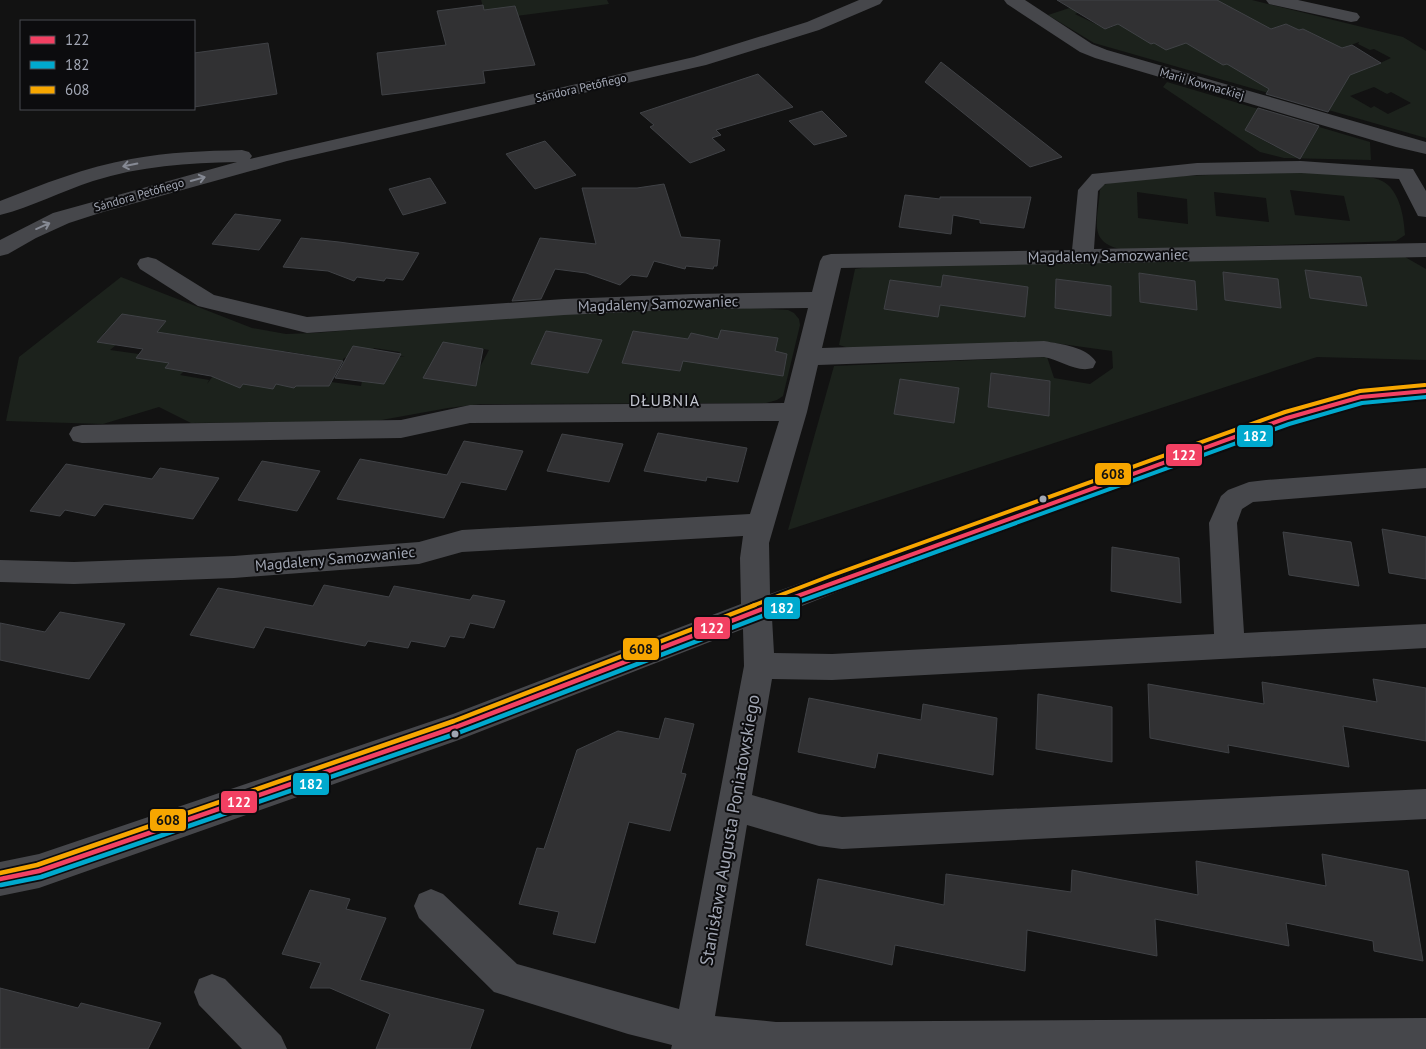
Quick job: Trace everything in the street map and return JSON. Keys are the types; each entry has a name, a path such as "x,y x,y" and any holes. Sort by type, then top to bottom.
{"street":[{"name":"Sándora Petőfiego","path":"0,249 28,233 61,218 283,156 699,61 813,26 874,0"},
{"name":"Marii Kownackiej","path":"1013,0 1086,48 1101,54 1403,143 1426,148"},
{"path":"1275,0 1351,17"},
{"path":"1403,143 1402,157 1406,173 1426,211"},
{"name":"Sándora Petőfiego","path":"0,209 72,181 114,168 140,163 190,157 283,156"},
{"path":"1081,257 1085,238 1088,190 1099,178 1197,169 1301,167 1406,173"},
{"name":"Magdaleny Samozwaniec","path":"758,610 753,565 759,524 794,412 831,261 1426,250"},
{"name":"Magdaleny Samozwaniec","path":"148,264 206,301 307,325 484,311 756,300 822,300"},
{"path":"808,357 1044,350 1062,352 1084,362"},
{"path":"0,879 56,866 447,730 758,610 1288,418 1361,397 1426,390"},
{"path":"82,434 401,429 470,414 794,412"},
{"path":"1230,647 1223,523 1231,503 1249,492 1426,478"},
{"name":"Magdaleny Samozwaniec","path":"0,571 74,573 234,567 410,554 462,541 759,524"},
{"name":"Stanisława Augusta Poniatowskiego","path":"692,1040 759,666 758,610"},
{"path":"759,666 832,667 1426,636"},
{"path":"735,806 812,828 842,833 1426,804"},
{"path":"431,906 507,979 628,1015 692,1040 1426,1037"},
{"path":"212,992 268,1049"}],"shaded area":[{"path":"481,0 607,0 609,4 516,16 484,10"},
{"path":"1094,0 1252,0 1403,37 1426,51 1426,138 1094,43 1048,15","holes":["1093,7 1115,26 1106,29 1075,14","1286,24 1299,30 1303,29 1319,37 1265,31","1359,42 1358,44 1370,50 1374,49 1391,58 1367,69 1332,52","1374,87 1387,94 1391,92 1411,103 1388,114 1374,106 1371,108 1350,96"]},
{"path":"1167,82 1370,142 1371,160 1284,158 1260,152 1163,87","holes":["1252,118 1313,136 1306,149 1274,146 1254,135 1256,130 1247,127"]},
{"path":"1326,172 1346,173 1378,179 1388,185 1399,202 1403,215 1405,235 1396,241 1126,250 1113,247 1100,237 1097,221 1100,190 1103,185 1113,182 1183,176","holes":["1290,190 1344,196 1350,221 1295,215","1137,192 1187,199 1188,224 1138,218","1214,192 1266,198 1269,222 1216,216"]},
{"path":"1405,257 1426,269 1426,360 1317,357 788,530 834,366 1047,357 1054,378 1090,384 1113,368 1112,351 1047,342 852,349 839,345 855,269 876,266","holes":["1305,270 1361,277 1366,305 1310,298","1223,272 1277,279 1281,307 1226,300","1140,273 1195,281 1197,309 1140,302","1056,279 1111,286 1111,316 1055,308","890,280 941,287 938,317 884,309","1027,287 1025,317 969,309","991,373 1050,381 1049,415 988,407","900,380 958,388 954,423 894,414"]},
{"path":"121,277 252,328 286,334 566,312 751,308 788,310 799,319 800,325 783,396 766,403 481,404 376,421 191,423 159,407 103,424 6,421 19,357","holes":["165,322 137,358 139,354 110,350 116,345 97,342 105,332","634,331 688,339 692,334 680,371 622,363","546,332 601,340 588,373 531,364","777,338 769,374 710,365","461,345 489,350 473,380 456,377 453,383 424,378","374,348 400,352 398,356 405,357 398,357 384,384 362,381 361,386 331,382 328,385 344,358 371,353","266,349 281,356 284,351 314,356 294,388 276,384 243,384","174,356 227,357 207,384 209,380 180,375 184,371 165,368"]}],"building":[{"path":"1057,0 1217,0 1271,29 1286,24 1299,30 1303,29 1342,48 1352,45 1381,63 1350,75 1328,112 1266,94 1269,89 1227,64 1223,65 1186,43 1166,50 1154,43 1151,44 1118,24 1105,29"},
{"path":"483,5 484,10 515,6 535,65 483,71 485,83 382,95 377,53 446,45 437,11"},
{"path":"268,43 277,94 195,107 195,53"},
{"path":"941,62 1062,157 1030,167 925,82"},
{"path":"758,74 793,107 716,130 721,135 712,138 725,150 690,163 650,127 654,125 640,113"},
{"path":"1258,108 1319,126 1300,159 1245,130"},
{"path":"822,111 847,136 814,145 789,121"},
{"path":"545,141 576,175 535,189 506,154"},
{"path":"430,178 446,203 403,215 389,189"},
{"path":"664,184 681,237 720,240 717,266 714,266 713,269 686,266 685,269 654,261 647,277 631,275 620,285 586,273 555,269 541,299 512,301 540,238 596,244 582,188 637,188"},
{"path":"905,195 940,199 940,197 1031,197 1024,228 980,223 980,220 953,215 951,234 899,227"},
{"path":"235,214 281,220 259,250 212,244"},
{"path":"301,238 419,253 403,280 386,278 384,281 357,277 354,281 328,271 283,267"},
{"path":"1305,270 1361,277 1367,306 1310,298"},
{"path":"1223,272 1278,279 1281,308 1225,300"},
{"path":"1139,273 1195,281 1197,310 1140,302"},
{"path":"943,275 1028,287 1025,317 940,305 938,317 884,309 890,280 941,287"},
{"path":"1056,279 1111,286 1111,316 1055,308"},
{"path":"122,314 166,321 157,332 343,361 329,386 296,386 294,388 276,384 273,389 243,384 240,388 211,376 165,368 169,363 136,358 143,349 97,342"},
{"path":"721,330 778,338 775,351 787,354 783,376 683,361 680,371 622,363 633,331 688,339 691,333 718,339"},
{"path":"546,331 602,340 588,373 531,364"},
{"path":"443,342 483,349 476,386 423,378"},
{"path":"353,346 401,354 384,384 335,378"},
{"path":"991,373 1050,381 1049,416 988,407"},
{"path":"900,379 959,388 954,423 894,414"},
{"path":"658,433 747,448 738,482 707,477 706,481 644,471"},
{"path":"562,434 623,444 609,482 547,471"},
{"path":"464,441 523,451 506,490 461,482 444,518 337,499 360,459 447,475"},
{"path":"262,461 320,471 297,511 238,500"},
{"path":"66,464 152,479 160,468 219,478 193,519 104,504 95,516 65,510 60,516 30,511"},
{"path":"1382,529 1426,537 1426,579 1389,573"},
{"path":"1283,532 1351,542 1359,586 1289,575"},
{"path":"1112,547 1179,558 1181,603 1111,591"},
{"path":"324,585 389,597 394,586 470,600 473,595 505,601 494,628 470,623 464,638 450,636 445,647 411,641 408,648 368,641 365,646 265,627 254,648 190,635 218,588 313,606"},
{"path":"60,612 125,624 89,679 0,660 0,623 45,632"},
{"path":"1373,679 1426,688 1426,741 1343,726 1349,767 1228,745 1229,753 1150,738 1148,684 1264,704 1262,682 1377,702"},
{"path":"1038,694 1112,707 1112,762 1036,749"},
{"path":"809,698 921,720 923,704 997,718 993,775 878,753 875,768 798,752"},
{"path":"665,718 694,724 681,773 686,774 670,831 629,822 595,943 553,934 559,912 519,904 537,848 544,849 577,750 618,731 659,739"},
{"path":"1322,854 1408,871 1423,961 1374,951 1373,941 1286,923 1289,946 1155,919 1157,956 1027,930 1025,971 895,945 892,965 806,945 818,879 944,905 946,874 1071,892 1072,870 1198,895 1196,861 1326,886"},
{"path":"310,890 350,899 346,909 386,918 360,980 484,1010 470,1049 376,1049 390,1014 330,988 310,988 321,963 282,954"},
{"path":"0,988 78,1008 81,1003 161,1023 148,1049 0,1049"}],"transit line":[{"name":"608","path":"0,873 37,865 454,721 830,576 1285,412 1360,391 1425,385"},
{"name":"122","path":"0,879 39,871 456,727 832,582 1287,418 1361,397 1426,391"},
{"name":"182","path":"1,885 41,877 458,733 834,588 1289,424 1362,403 1426,397"}],"district":[{"name":"DŁUBNIA","path":"665,400"}]}
